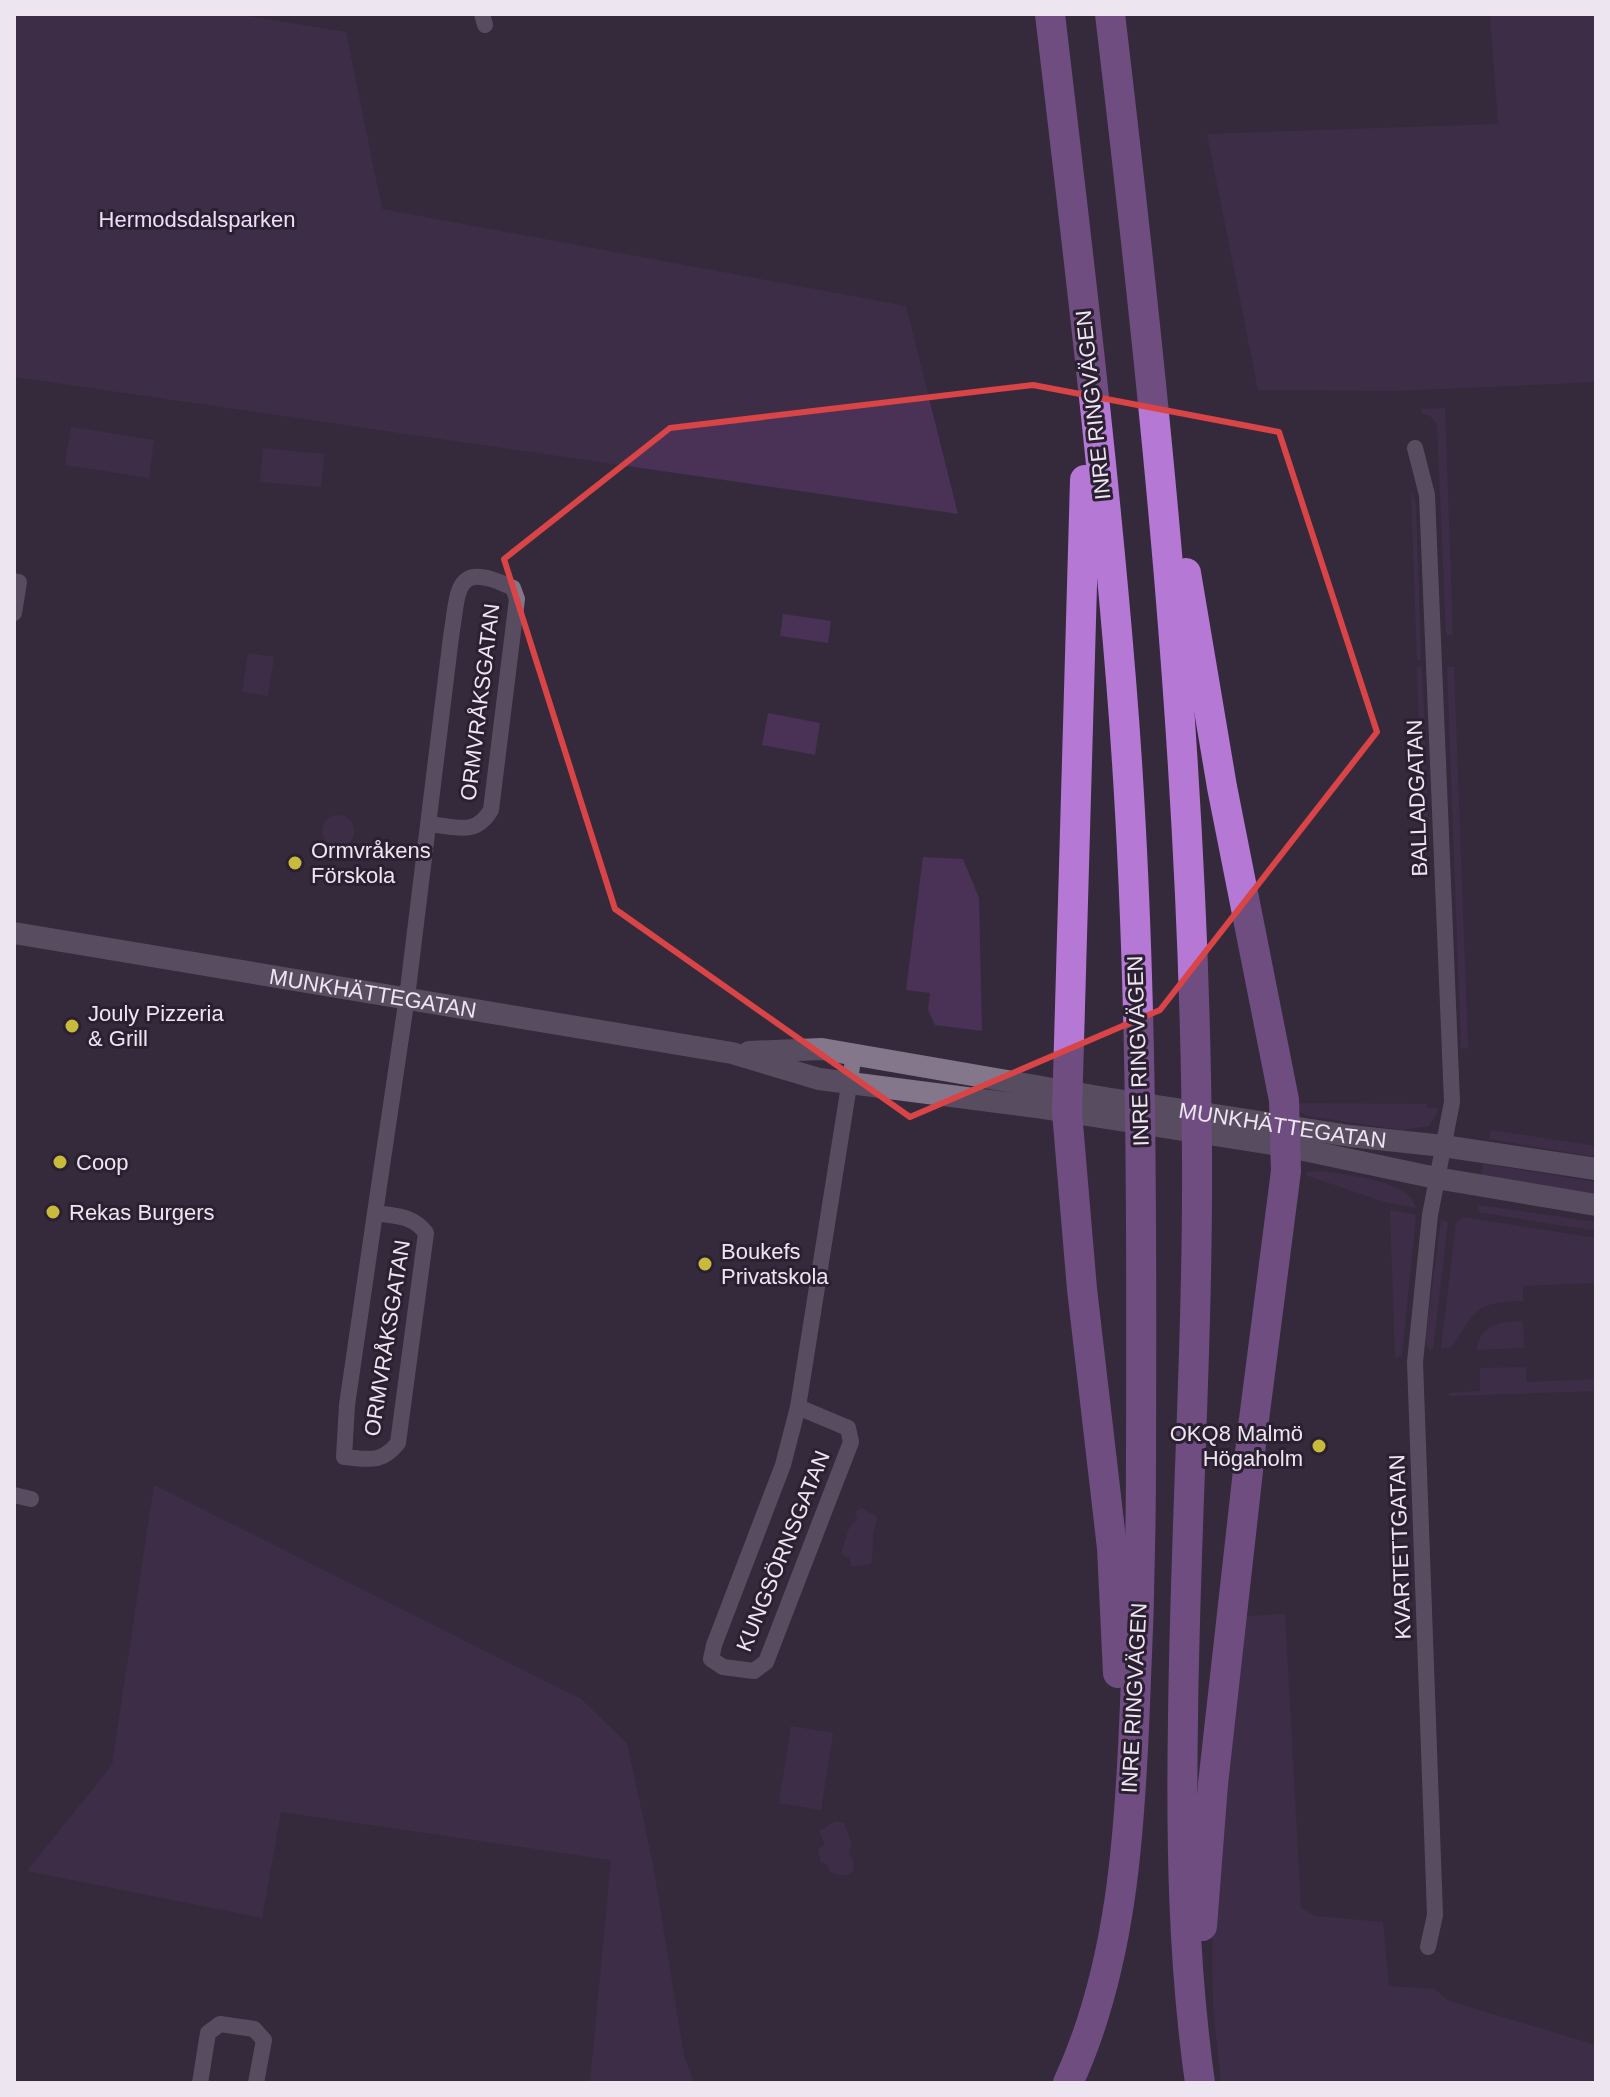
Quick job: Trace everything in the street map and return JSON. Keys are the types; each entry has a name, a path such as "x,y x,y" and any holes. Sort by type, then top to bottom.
{"highway":[{"name":"INRE RINGVÄGEN","path":"1050,14 1081,278 1121,682 1140,1057 1141,1160 1141,1556 1133,1763 1113,1938 1089,2029 1068,2083"},
{"name":"INRE RINGVÄGEN","path":"1110,14 1144,314 1170,600 1193,973 1196,1256 1185,1593 1182,1842 1190,1999 1201,2083"},
{"path":"1081,278 1085,466 1067,1102 1082,1289 1112,1548 1117,1628 1113,1865 1102,1963 1089,2029"},
{"path":"1144,314 1222,787 1284,1100 1286,1171 1252,1435 1207,1842 1202,1910 1201,2083"}],"main road":[{"name":"MUNKHÄTTEGATAN","path":"14,933 732,1053 819,1079 1067,1102"},
{"name":"MUNKHÄTTEGATAN","path":"732,1053 822,1049 854,1054 1067,1102 1285,1136 1436,1178 1596,1205"},
{"name":"MUNKHÄTTEGATAN","path":"1285,1136 1350,1136 1443,1146 1596,1169"}],"street":[{"name":"BALLADGATAN","path":"1415,448 1427,495 1451,1072 1452,1102 1443,1146"},
{"name":"ORMVRÅKSGATAN","path":"375,1213 404,1217 419,1223 426,1233 398,1443 390,1453 378,1459 344,1457 347,1405 375,1213 407,997 428,824 459,587 464,579 471,576 502,583 513,588 517,599 491,810 483,823 473,828 428,824"},
{"path":"14,581 19,582 14,613"},
{"name":"KUNGSÖRNSGATAN","path":"798,1407 848,1428 851,1442 766,1662 754,1671 723,1667 711,1659 714,1645 783,1465 798,1407 854,1054"},
{"name":"KVARTETTGATAN","path":"1428,1947 1435,1915 1415,1362 1430,1215 1443,1146"},
{"path":"200,2083 208,2033 220,2024 254,2029 264,2040 256,2083"}],"highlighted area":[{"path":"1033,385 1279,432 1377,732 1160,1010 910,1117 615,909 504,559 670,428"}],"green space":[{"name":"Hermodsdalsparken","path":"14,14 235,14 346,32 382,209 906,306 958,514 14,377"},
{"path":"1490,14 1596,14 1596,382 1395,391 1258,390 1207,134 1498,124"},
{"path":"1445,408 1453,635 1446,635 1437,424 1429,415 1422,414 1421,409"},
{"path":"71,427 154,440 149,478 65,465"},
{"path":"263,448 324,454 321,487 260,482"},
{"path":"1411,491 1416,504 1421,660 1417,660"},
{"path":"783,614 831,621 828,643 780,636"},
{"path":"248,653 274,657 268,696 242,692"},
{"path":"1417,667 1422,667 1428,832 1423,832"},
{"path":"1447,667 1454,667 1468,1048 1461,1049"},
{"path":"768,713 820,723 815,755 762,745"},
{"path":"338,815 349,820 354,831 349,842 338,847 327,842 322,831 327,820"},
{"path":"923,857 963,859 979,898 982,1031 935,1025 928,1010 930,993 906,990"},
{"path":"1291,1103 1426,1104 1427,1108 1438,1108 1429,1126 1402,1130 1307,1116"},
{"path":"1491,1130 1596,1146 1596,1157 1489,1139"},
{"path":"1483,1164 1596,1182 1596,1196 1481,1178"},
{"path":"1323,1171 1391,1185 1411,1199 1416,1208 1385,1202 1305,1175"},
{"path":"1479,1205 1596,1222 1596,1231 1478,1212"},
{"path":"1390,1210 1416,1215 1402,1353 1398,1358 1395,1357"},
{"path":"1462,1217 1596,1238 1596,1283 1523,1286 1523,1301 1494,1304 1478,1311 1451,1347 1441,1349 1456,1223"},
{"path":"1441,1220 1448,1222 1433,1349 1429,1349 1425,1342"},
{"path":"1523,1321 1524,1348 1477,1350 1487,1329 1500,1323"},
{"path":"1526,1367 1526,1382 1596,1379 1596,1391 1449,1396 1449,1393 1480,1391 1480,1368"},
{"path":"154,1485 581,1699 627,1743 653,1865 684,2056 694,2083 590,2083 611,1860 281,1812 262,1918 27,1871 112,1765"},
{"path":"862,1508 877,1517 872,1560 871,1564 852,1567 849,1558 841,1554 849,1528 857,1519 855,1512"},
{"path":"1285,1614 1301,1908 1315,1916 1383,1922 1389,1986 1435,1989 1449,2001 1596,2045 1596,2083 1221,2083 1213,2007 1212,1910 1245,1616"},
{"path":"791,1726 833,1733 821,1810 779,1803"},
{"path":"836,1821 844,1823 851,1842 849,1855 853,1859 854,1870 845,1875 829,1871 828,1865 821,1862 818,1850 825,1844 819,1831"}],"place":[{"name":"Ormvråkens Förskola","path":"295,863"},
{"name":"Jouly Pizzeria & Grill","path":"72,1026"},
{"name":"Coop","path":"60,1162"},
{"name":"Rekas Burgers","path":"53,1212"},
{"name":"Boukefs Privatskola","path":"705,1264"},
{"name":"OKQ8 Malmö Högaholm","path":"1319,1446"}]}
